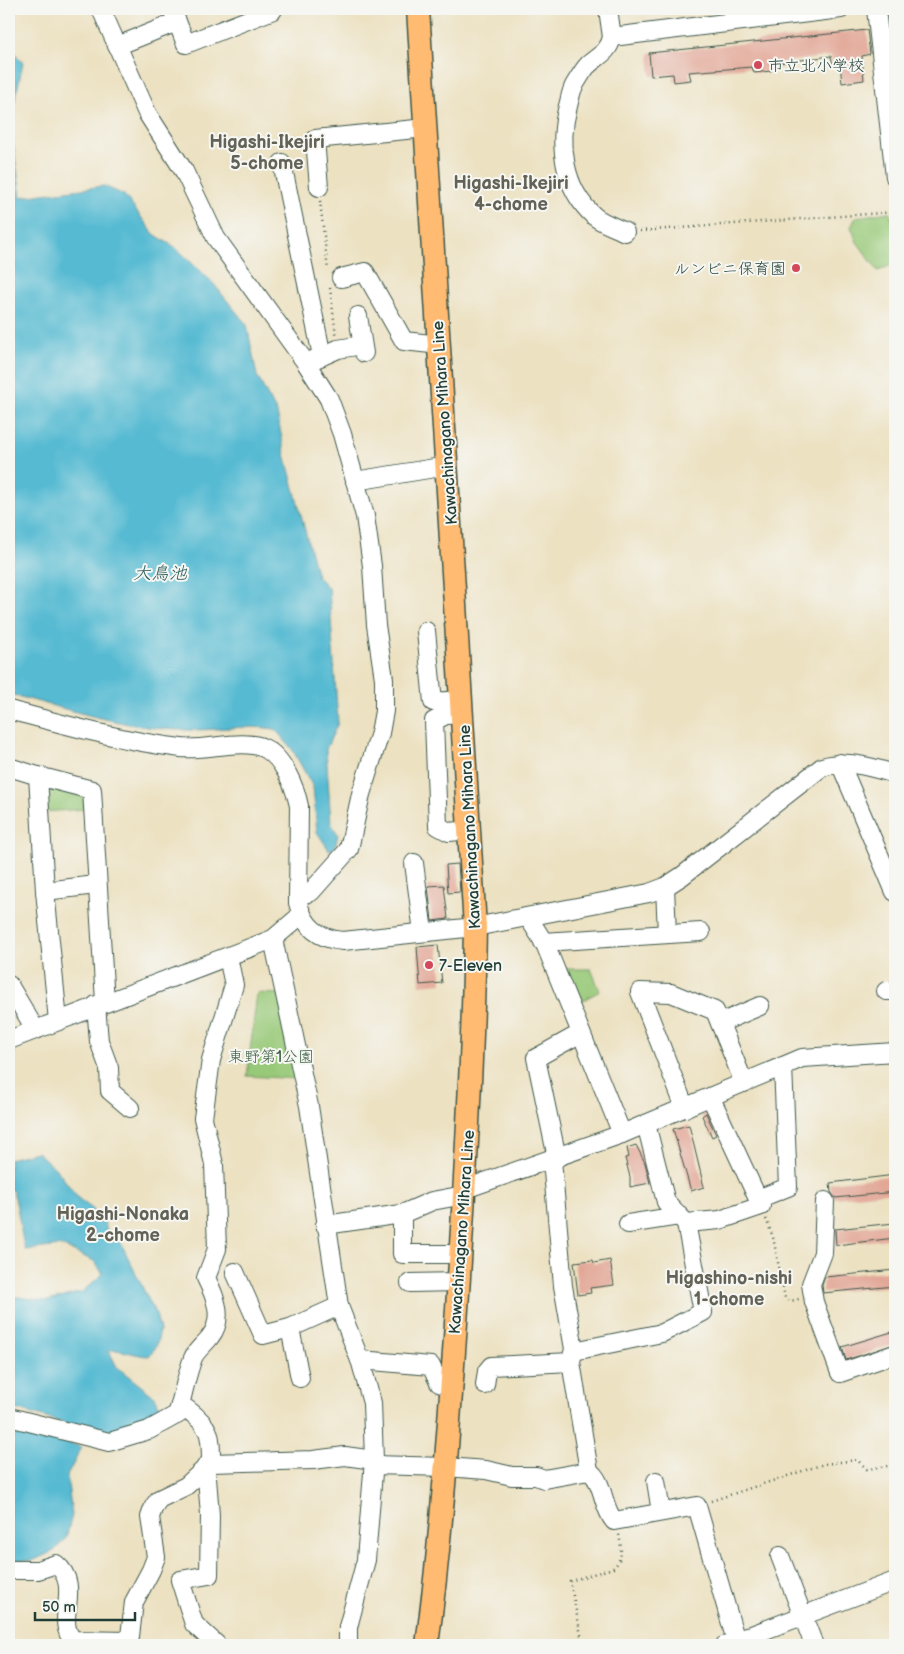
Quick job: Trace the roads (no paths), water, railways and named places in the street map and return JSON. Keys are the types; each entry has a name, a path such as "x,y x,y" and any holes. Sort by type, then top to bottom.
{"main road":[{"name":"Kawachinagano Mihara Line","path":"418,9 471,830 475,927 474,1027 452,1387 439,1560 427,1645"}],"street":[{"path":"101,9 147,113 188,178 216,238 322,356"},
{"path":"608,9 612,37 610,44 605,53 587,66 573,87 562,140 564,161 571,182 585,206 595,217 625,232"},
{"path":"612,37 738,15 841,9"},
{"path":"876,9 895,177"},
{"path":"117,46 175,16 186,44 273,10"},
{"path":"319,187 315,139 426,128"},
{"path":"282,164 322,356 329,399 365,516 372,566 376,625 384,680 384,711 380,733 360,794 349,849 311,892 298,896"},
{"path":"333,278 365,272 404,341 440,345"},
{"path":"322,356 363,349 358,316"},
{"path":"355,481 447,466"},
{"path":"426,632 433,702 462,707"},
{"path":"462,707 434,721 438,826 448,832 471,830"},
{"path":"9,710 122,739 189,749 256,745 270,751 282,766 295,790 299,806 298,896 301,915 304,922 323,937 332,940 366,940 475,927 630,897 665,887 822,767 840,763 864,765 895,774"},
{"path":"840,763 895,892"},
{"path":"9,767 92,790 101,1004 99,1040 116,1073 110,1091 130,1108"},
{"path":"38,776 45,891 58,1021"},
{"path":"414,863 423,932"},
{"path":"45,891 96,885"},
{"path":"665,887 667,934"},
{"path":"9,1040 273,939 301,915"},
{"path":"528,917 543,942 622,1134"},
{"path":"543,942 701,932"},
{"path":"273,939 309,1106 338,1306 360,1360 372,1403 374,1462 366,1560 348,1627 348,1645"},
{"path":"177,1415 185,1391 188,1371 195,1354 212,1335 217,1318 218,1301 206,1278 217,1249 214,1164 202,1118 211,1060 234,985 228,957"},
{"path":"9,985 35,1029"},
{"path":"685,1108 640,992 671,993 715,1010 744,1083"},
{"path":"720,1023 760,1006"},
{"path":"581,1032 536,1058 554,1159 563,1286 589,1471"},
{"path":"326,1225 402,1214 432,1201 464,1192 622,1134 802,1058 895,1052"},
{"path":"711,1098 758,1199 788,1187 782,1066"},
{"path":"485,1385 487,1371 491,1366 572,1356 662,1333 703,1312 682,1219 666,1202 646,1124"},
{"path":"825,1201 823,1253 811,1284 813,1296 840,1372 895,1354"},
{"path":"628,1224 682,1219 720,1220 761,1206"},
{"path":"402,1214 402,1254 460,1254"},
{"path":"235,1272 263,1335 290,1328 338,1306"},
{"path":"410,1283 458,1282"},
{"path":"290,1328 300,1378"},
{"path":"360,1360 432,1366 439,1383 452,1387"},
{"path":"9,1417 108,1442 149,1430 187,1409 204,1421 211,1436 209,1464 209,1575 180,1580 194,1624 217,1645"},
{"path":"9,1570 38,1570 56,1564 62,1569 70,1595 65,1618 68,1635 72,1640 129,1643 134,1602 156,1557 150,1517 159,1499 186,1486 209,1464 313,1460 344,1456 374,1462 446,1466 486,1470 512,1476 536,1476 544,1479 589,1471 595,1475 608,1514 614,1521 697,1506 730,1643 895,1581"},
{"path":"656,1481 661,1512"},
{"path":"780,1556 814,1645"}],"water":[{"name":"大鳥池","path":"9,46 23,63 10,123 21,197 104,186 124,195 154,234 176,248 212,282 247,325 257,376 277,413 284,450 317,576 329,589 338,723 326,749 331,824 338,834 335,848 329,850 317,832 313,787 292,749 275,729 240,727 195,730 162,729 96,717 9,694"},
{"path":"37,1152 57,1170 79,1199 102,1216 107,1231 120,1241 156,1315 160,1330 156,1347 149,1356 114,1350 109,1351 117,1367 155,1397 161,1409 157,1421 108,1436 9,1407 9,1296 48,1301 82,1292 103,1274 94,1261 61,1246 25,1250 15,1198 13,1191 9,1189 9,1159"},
{"path":"9,1427 82,1447 67,1476 72,1515 66,1538 54,1551 32,1561 9,1559"}],"place":[{"name":"市立北小学校","path":"758,65"},
{"name":"ルンビニ保育園","path":"796,268"},
{"name":"7-Eleven","path":"429,965"}],"district":[{"name":"Higashi-Ikejiri 5-chome","path":"267,152"},
{"name":"Higashi-Ikejiri 4-chome","path":"511,193"},
{"name":"Higashi-Nonaka 2-chome","path":"123,1224"},
{"name":"Higashino-nishi 1-chome","path":"729,1288"}],"park label":[{"name":"東野第1公園","path":"271,1056"}]}
